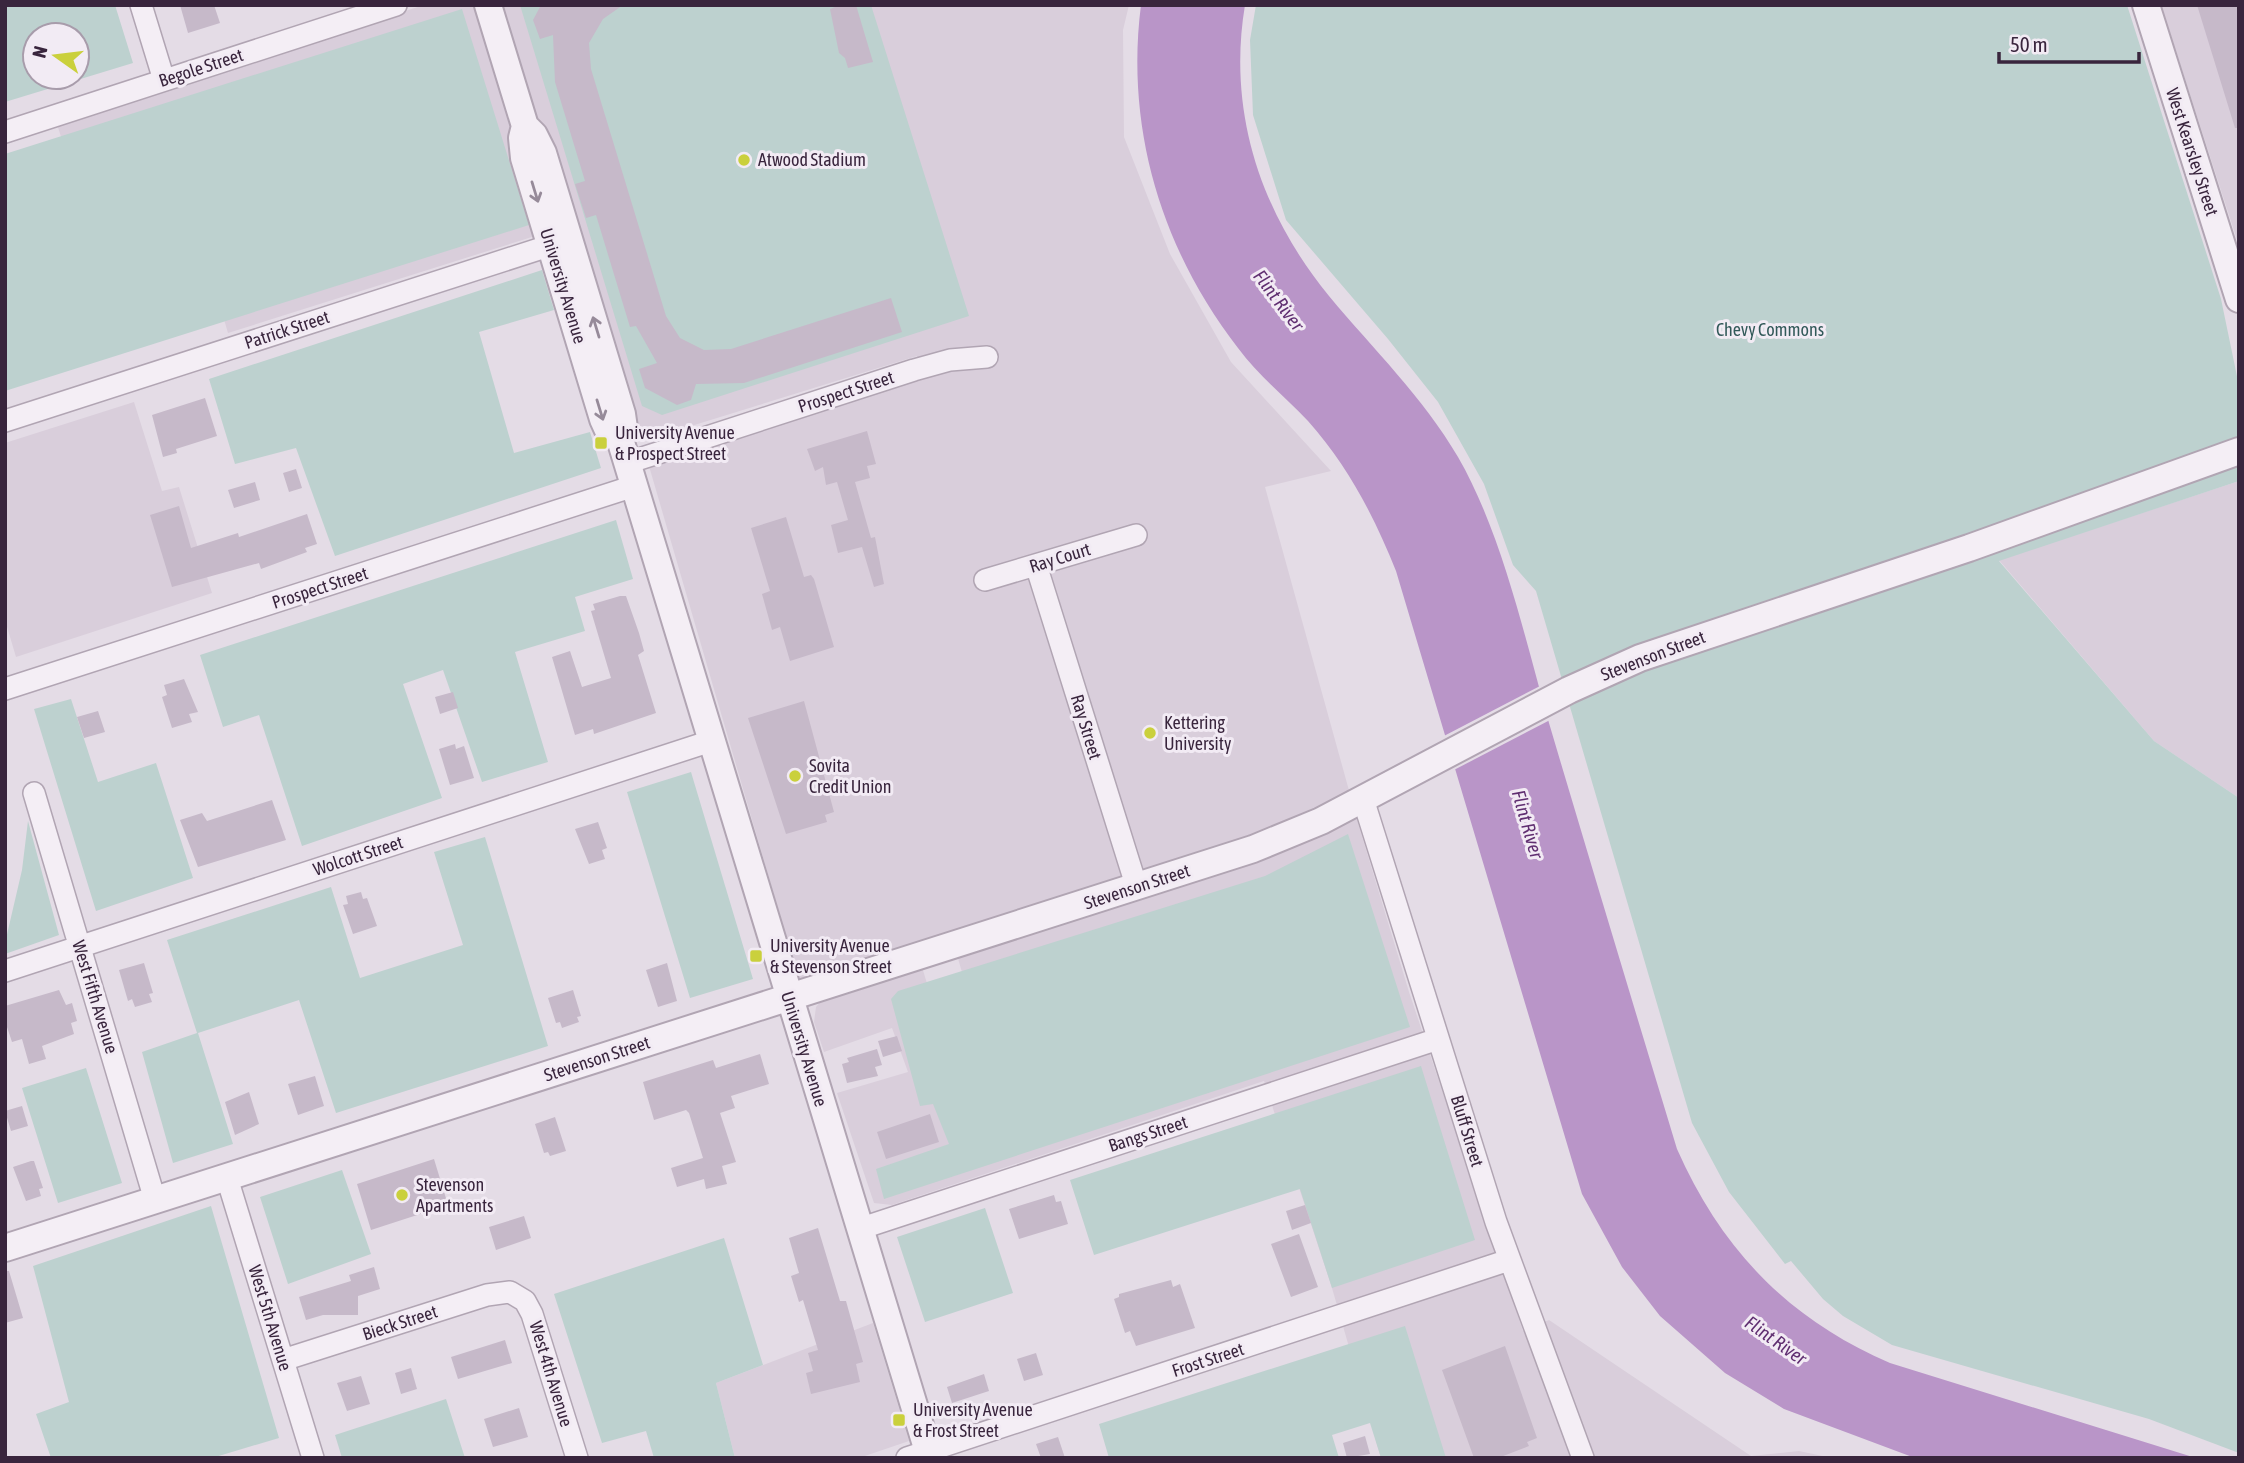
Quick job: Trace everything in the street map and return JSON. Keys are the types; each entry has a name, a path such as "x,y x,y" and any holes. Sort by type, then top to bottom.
{"street":[{"path":"141,5 164,80"},
{"name":"Begole Street","path":"5,132 396,5"},
{"name":"University Avenue","path":"488,5 525,126 541,146 560,242 622,414 627,462 859,1228 922,1456"},
{"name":"West Kearsley Street","path":"2146,5 2239,299"},
{"name":"Patrick Street","path":"5,421 560,242"},
{"name":"Prospect Street","path":"5,689 627,462 923,367 963,357 986,357"},
{"name":"Stevenson Street","path":"5,1248 1137,888 1266,844 1363,799 1569,690 1640,658 1969,548 2239,451"},
{"name":"Ray Court","path":"985,580 1136,535"},
{"name":"Ray Street","path":"1036,565 1137,888"},
{"name":"Wolcott Street","path":"5,971 711,741"},
{"name":"West Fifth Avenue","path":"34,793 155,1200"},
{"name":"Bluff Street","path":"1363,799 1508,1260 1583,1458"},
{"name":"Bangs Street","path":"859,1228 1438,1040"},
{"name":"West 5th Avenue","path":"227,1178 313,1458"},
{"name":"Frost Street","path":"922,1456 1508,1260"},
{"name":"Bieck Street","path":"283,1360 501,1291 517,1295"},
{"name":"West 4th Avenue","path":"517,1295 532,1314 577,1458"}],"shaded area":[{"name":"Kettering University","path":"424,5 1129,5 1123,30 1124,137 1170,254 1231,362 1331,471 1265,487 1358,823 1409,992 1523,1331 1549,1320 1751,1456 1799,1451 1832,1458 1381,1458 1332,1288 1264,1081 892,1205 874,1203 837,1093 908,1072 892,1028 824,1052 814,1022 816,1007 821,1001 922,967 954,1072 988,1062 957,955 1022,909 799,981 649,466 923,376 917,356 649,439 635,434 570,225 228,333 194,218 95,246 57,124"},
{"path":"2161,5 2239,5 2239,246"},
{"path":"134,402 162,491 179,487 212,593 16,657 5,620 5,443"},
{"path":"2239,481 2239,798 2154,741 1999,560"},
{"path":"873,1323 909,1441 859,1458 735,1458 716,1383"}],"green space":[{"path":"5,5 115,5 133,63 91,76 91,21 21,21 21,91 41,91 5,102"},
{"name":"Atwood Stadium","path":"520,5 871,5 969,316 662,415 642,406"},
{"name":"Chevy Commons","path":"1256,5 2127,5 2221,299 2239,386 2239,481 1999,561 2154,741 2239,798 2239,1453 2149,1419 1892,1345 1843,1316 1823,1299 1791,1261 1785,1264 1729,1192 1692,1123 1536,591 1513,565 1484,484 1438,402 1286,220 1253,115 1250,40"},
{"path":"462,9 529,225 5,391 5,154"},
{"path":"542,270 554,310 479,332 514,453 590,432 601,468 335,556 296,448 235,464 209,379"},
{"path":"616,520 633,579 575,597 585,631 515,652 548,762 482,782 443,670 403,684 442,798 302,846 259,715 223,727 200,655"},
{"path":"71,699 98,782 156,763 193,878 96,911 34,709"},
{"path":"691,772 753,979 690,998 627,792"},
{"path":"28,821 59,935 5,954 5,943 22,870"},
{"path":"1348,834 1410,1027 884,1199 876,1169 949,1144 933,1104 920,1106 891,999 898,991 1265,876"},
{"path":"485,837 548,1046 336,1113 299,1000 198,1033 233,1144 173,1163 142,1052 197,1033 167,940 331,887 360,978 463,945 434,852"},
{"path":"1421,1066 1475,1240 1332,1288 1300,1189 1094,1255 1070,1180"},
{"path":"86,1068 122,1183 58,1203 22,1088"},
{"path":"342,1170 371,1254 288,1284 260,1197"},
{"path":"211,1206 279,1438 212,1458 51,1458 36,1414 69,1402 33,1266"},
{"path":"985,1208 1013,1293 925,1322 897,1237"},
{"path":"724,1238 763,1365 716,1383 735,1458 654,1458 646,1431 602,1443 554,1294"},
{"path":"1405,1326 1446,1458 1381,1458 1370,1423 1332,1435 1339,1458 1109,1458 1099,1424"},
{"path":"446,1399 465,1458 342,1458 335,1435"}],"water":[{"name":"Flint River","path":"1141,5 1245,5 1241,84 1255,160 1268,196 1305,264 1429,414 1458,457 1474,487 1511,587 1677,1149 1715,1219 1762,1277 1790,1303 1853,1345 1890,1363 2196,1458 1915,1458 1784,1409 1725,1373 1660,1316 1622,1267 1582,1194 1388,551 1359,492 1336,456 1308,421 1246,358 1211,310 1170,229 1155,186 1139,97 1137,51"}],"pier":[{"path":"1542,685 1552,719 1452,771 1442,737"}],"building":[{"path":"180,5 214,5 220,23 188,33"},
{"path":"541,5 623,5 603,19 589,43 591,69 666,316 680,338 704,350 731,349 891,298 902,332 744,383 696,384 691,400 677,405 645,388 639,369 657,363 636,326 630,327 596,215 586,218 575,184 585,181 555,82 553,35 540,39 533,20"},
{"path":"840,5 856,5 873,62 848,68 845,58 839,53 830,9"},
{"path":"2197,5 2239,5 2239,128 2235,128"},
{"path":"205,398 217,436 176,449 177,453 163,457 152,415"},
{"path":"867,431 876,464 867,466 870,478 855,482 871,538 875,537 884,584 874,587 862,547 838,553 831,525 848,520 837,482 826,485 823,467 815,471 807,449"},
{"path":"296,469 302,488 289,492 283,473"},
{"path":"255,482 260,500 234,508 228,490"},
{"path":"179,506 191,548 238,533 239,537 307,514 317,544 305,548 307,552 261,569 259,563 172,587 150,515"},
{"path":"786,517 804,577 811,575 814,579 834,647 790,661 780,627 772,630 762,594 770,591 751,528"},
{"path":"626,596 639,633 644,651 638,655 656,713 594,734 593,729 575,735 552,657 570,651 582,687 611,678 591,611 595,610 593,604"},
{"path":"184,679 198,712 189,714 192,722 172,728 162,697 167,695 164,685"},
{"path":"453,692 458,708 440,714 435,697"},
{"name":"Sovita Credit Union","path":"804,701 834,812 825,815 827,822 786,834 748,718"},
{"path":"98,711 105,732 84,738 77,717"},
{"path":"455,744 456,749 464,746 474,778 450,785 439,749"},
{"path":"272,800 286,840 198,867 180,820 202,813 207,821"},
{"path":"598,822 607,848 602,850 605,859 589,864 575,829"},
{"path":"361,892 363,899 367,898 377,926 353,934 343,905 348,904 346,896"},
{"path":"144,963 153,993 149,994 152,1002 135,1007 132,999 128,1001 119,970"},
{"path":"667,963 677,1001 658,1007 646,970"},
{"path":"59,990 66,1005 72,1003 77,1021 71,1023 74,1034 42,1046 46,1059 29,1064 22,1039 12,1042 5,1021 5,1006"},
{"path":"573,990 581,1016 577,1017 579,1022 562,1028 560,1022 556,1023 548,998"},
{"path":"897,1036 902,1051 883,1057 878,1041"},
{"path":"877,1049 882,1065 875,1067 878,1076 847,1083 842,1064 849,1062 847,1058"},
{"path":"760,1054 769,1084 731,1096 735,1108 720,1113 736,1162 722,1166 727,1184 706,1189 704,1179 677,1187 671,1168 703,1158 689,1113 686,1110 654,1120 643,1082 713,1060 716,1068"},
{"path":"315,1076 324,1106 298,1115 288,1084"},
{"path":"249,1092 259,1124 235,1135 225,1102"},
{"path":"22,1106 28,1126 11,1131 5,1111"},
{"path":"930,1114 939,1142 886,1159 877,1132"},
{"path":"555,1117 566,1151 550,1156 548,1152 544,1153 535,1124"},
{"name":"Stevenson Apartments","path":"434,1159 448,1205 371,1230 357,1184"},
{"path":"34,1161 43,1188 39,1189 41,1196 26,1201 13,1167"},
{"path":"1054,1195 1056,1202 1061,1201 1068,1224 1019,1239 1009,1209"},
{"path":"1305,1205 1311,1223 1292,1230 1286,1211"},
{"path":"524,1216 531,1238 496,1250 489,1227"},
{"path":"818,1228 840,1301 846,1301 863,1362 856,1364 860,1382 811,1394 806,1373 813,1371 808,1353 818,1350 803,1300 799,1302 791,1276 799,1273 789,1238"},
{"path":"1299,1234 1318,1287 1291,1297 1271,1244"},
{"path":"374,1267 380,1289 358,1296 358,1315 323,1315 306,1320 299,1297 351,1281 349,1275"},
{"path":"5,1271 9,1271 23,1318 5,1323"},
{"path":"1171,1280 1173,1287 1180,1284 1195,1328 1136,1346 1130,1331 1125,1333 1114,1299 1119,1297 1119,1294"},
{"path":"505,1340 512,1363 458,1379 451,1357"},
{"path":"1505,1346 1537,1438 1527,1442 1529,1446 1498,1458 1474,1458 1442,1370"},
{"path":"1036,1353 1043,1375 1024,1381 1017,1359"},
{"path":"411,1368 417,1389 401,1394 395,1373"},
{"path":"984,1374 989,1391 952,1403 947,1387"},
{"path":"361,1376 370,1404 347,1411 337,1383"},
{"path":"519,1408 528,1437 493,1447 484,1419"},
{"path":"1365,1436 1370,1454 1347,1458 1343,1443"},
{"path":"1058,1437 1065,1458 1041,1458 1036,1444"}],"place":[{"name":"Atwood Stadium","path":"744,160"},
{"name":"University Avenue & Prospect Street","path":"601,443"},
{"name":"Kettering University","path":"1150,733"},
{"name":"Sovita Credit Union","path":"795,776"},
{"name":"University Avenue & Stevenson Street","path":"756,956"},
{"name":"Stevenson Apartments","path":"402,1195"},
{"name":"University Avenue & Frost Street","path":"899,1420"}]}
